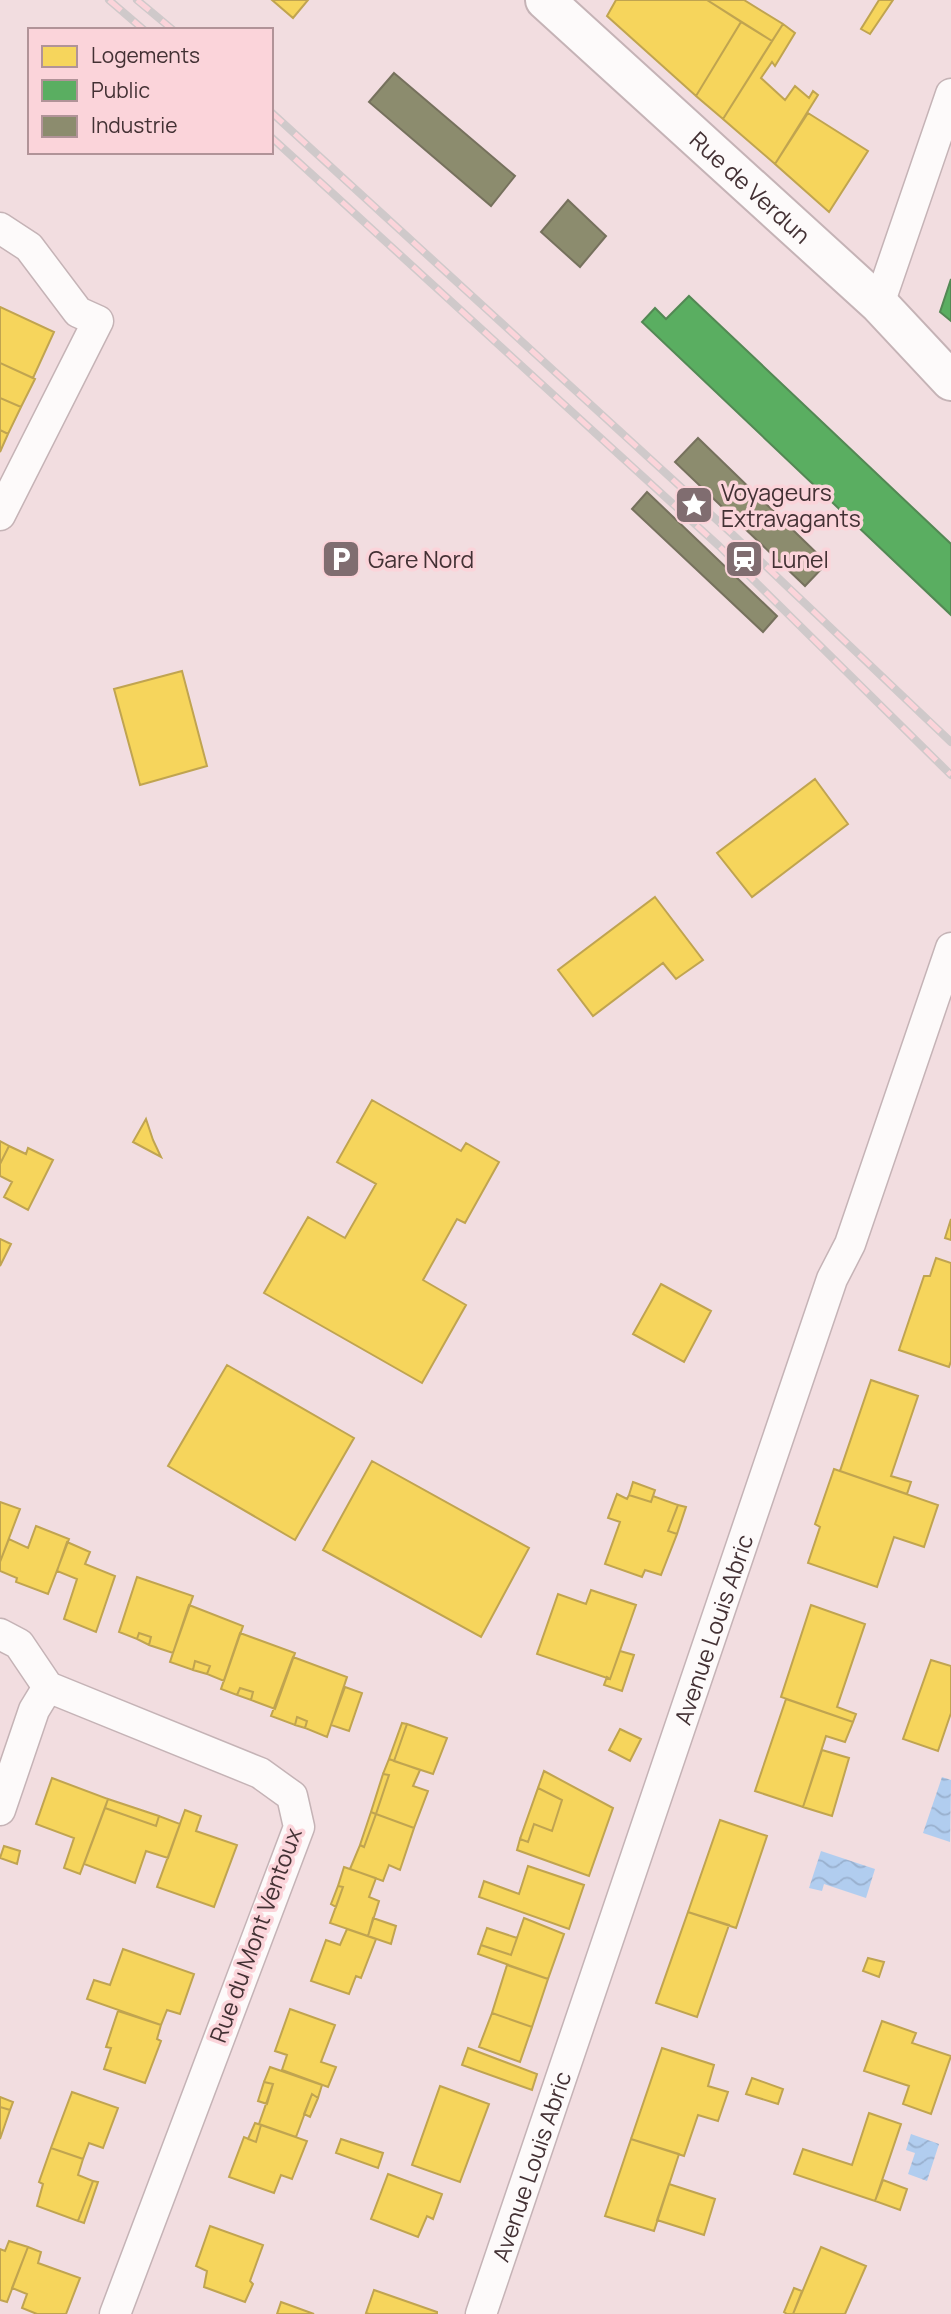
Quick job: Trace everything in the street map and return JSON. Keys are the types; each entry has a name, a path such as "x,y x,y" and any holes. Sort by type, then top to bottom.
{"main road":[{"name":"Rue de Verdun","path":"550,2 879,304 951,381"}],"street":[{"path":"879,304 951,94"},
{"path":"0,228 29,247 78,312 98,321 0,515"},
{"name":"Avenue Louis Abric","path":"481,2314 832,1279 850,1244 951,948"},
{"path":"0,1634 19,1644 48,1688 34,1710 0,1810"},
{"name":"Rue du Mont Ventoux","path":"48,1688 260,1773 292,1796 299,1826 115,2314"}],"water":[{"path":"942,1777 951,1780 950,1842 923,1833"},
{"path":"821,1851 875,1869 866,1898 824,1884 822,1891 809,1888"},
{"path":"911,2134 939,2144 927,2181 908,2174 915,2153 906,2150"}],"building: Logements":[{"path":"272,0 308,0 293,18"},
{"path":"616,0 707,0 741,22 696,96 607,16"},
{"path":"707,0 744,0 783,24 772,41"},
{"path":"879,0 893,0 870,34 861,29"},
{"path":"741,22 772,41 723,119 696,96"},
{"path":"783,24 795,33 775,66 772,62 761,78 785,100 795,86 809,98 813,91 818,95 775,164 723,119"},
{"path":"808,113 868,151 829,212 775,164"},
{"path":"0,307 54,332 33,378 0,363"},
{"path":"0,363 35,379 21,407 0,398"},
{"path":"0,398 21,407 8,434 0,430"},
{"path":"0,430 8,434 0,452"},
{"path":"182,671 207,766 140,785 114,689"},
{"path":"815,779 848,824 752,897 717,853"},
{"path":"655,897 703,960 676,979 663,963 593,1016 558,970"},
{"path":"372,1100 461,1151 466,1143 499,1162 465,1223 457,1219 423,1280 466,1305 422,1383 264,1293 308,1217 345,1238 376,1184 337,1162"},
{"path":"146,1119 153,1140 161,1157 133,1142"},
{"path":"0,1141 9,1146 0,1164"},
{"path":"9,1146 26,1154 28,1148 53,1160 28,1210 4,1197 12,1182 0,1176 0,1164"},
{"path":"951,1219 951,1240 945,1238"},
{"path":"0,1239 11,1244 0,1266"},
{"path":"936,1258 951,1263 949,1367 899,1350 924,1276 930,1276"},
{"path":"661,1284 711,1311 684,1362 633,1334"},
{"path":"227,1365 354,1438 295,1540 168,1466"},
{"path":"871,1380 918,1396 891,1476 911,1482 907,1494 840,1471"},
{"path":"372,1461 529,1548 481,1637 323,1550"},
{"path":"834,1469 938,1505 924,1547 894,1537 877,1587 808,1563 820,1527 815,1524"},
{"path":"633,1482 655,1490 651,1502 629,1495"},
{"path":"617,1494 627,1499 629,1495 651,1502 653,1496 678,1505 668,1531 677,1534 661,1575 645,1570 642,1577 605,1564 620,1522 608,1518"},
{"path":"0,1502 20,1509 0,1562"},
{"path":"678,1505 686,1507 677,1534 668,1531"},
{"path":"36,1526 69,1539 48,1594 16,1582 17,1578 0,1571 0,1562 9,1539 28,1548"},
{"path":"67,1542 90,1552 85,1564 115,1576 96,1632 64,1619 77,1579 57,1571"},
{"path":"137,1577 193,1596 173,1653 149,1645 151,1637 139,1633 137,1639 119,1632"},
{"path":"591,1590 636,1605 610,1679 537,1654 558,1594 586,1604"},
{"path":"189,1605 243,1626 224,1681 207,1674 210,1666 195,1661 193,1670 170,1662"},
{"path":"811,1605 865,1624 837,1707 856,1714 853,1722 781,1697"},
{"path":"139,1633 151,1637 149,1645 137,1639"},
{"path":"240,1633 295,1653 275,1709 251,1700 253,1692 240,1688 237,1695 221,1689"},
{"path":"620,1651 634,1655 622,1691 604,1685 607,1677 610,1679"},
{"path":"293,1657 347,1677 327,1737 305,1728 307,1721 297,1717 295,1725 271,1716"},
{"path":"931,1660 951,1666 951,1713 938,1751 903,1739"},
{"path":"195,1661 210,1666 207,1674 193,1670"},
{"path":"345,1687 362,1693 349,1731 331,1725"},
{"path":"240,1688 253,1692 251,1700 237,1695"},
{"path":"786,1699 853,1722 845,1742 826,1736 803,1807 755,1791"},
{"path":"297,1717 307,1721 305,1728 295,1725"},
{"path":"402,1723 407,1724 394,1761 389,1759"},
{"path":"407,1724 447,1738 433,1774 394,1761"},
{"path":"620,1729 641,1739 630,1761 609,1750"},
{"path":"822,1750 849,1758 832,1816 803,1807"},
{"path":"389,1759 420,1770 413,1786 428,1791 414,1828 376,1814 389,1775 383,1774"},
{"path":"544,1771 613,1808 589,1876 517,1850 520,1839 528,1842 534,1824 552,1831 562,1800 538,1788"},
{"path":"383,1774 389,1775 376,1814 371,1812"},
{"path":"52,1778 108,1799 80,1874 64,1868 74,1838 36,1824"},
{"path":"538,1788 562,1800 552,1831 534,1824 528,1842 520,1839"},
{"path":"108,1799 159,1816 156,1826 105,1808"},
{"path":"105,1808 156,1826 159,1816 180,1824 168,1858 146,1851 135,1883 84,1864"},
{"path":"185,1810 201,1816 196,1831 237,1845 214,1907 157,1887"},
{"path":"371,1812 376,1814 364,1847 360,1845"},
{"path":"376,1814 414,1828 400,1870 389,1865 383,1881 350,1869 360,1845 364,1847"},
{"path":"720,1820 767,1836 736,1928 688,1912"},
{"path":"4,1846 20,1851 17,1864 0,1858"},
{"path":"528,1866 584,1885 569,1929 479,1897 484,1881 519,1894"},
{"path":"344,1867 376,1878 369,1897 379,1901 368,1936 330,1923 343,1887 338,1886"},
{"path":"338,1886 343,1887 336,1907 331,1904"},
{"path":"688,1912 729,1925 697,2017 656,2003"},
{"path":"373,1918 396,1926 391,1944 368,1936"},
{"path":"524,1918 564,1934 548,1979 478,1954 481,1945 511,1955"},
{"path":"487,1928 517,1938 511,1955 481,1945"},
{"path":"347,1929 376,1939 361,1978 356,1976 349,1994 311,1981 326,1940 340,1945"},
{"path":"123,1949 194,1974 180,2014 167,2010 161,2025 87,1999 94,1980 110,1985"},
{"path":"868,1958 884,1962 879,1977 863,1971"},
{"path":"507,1965 548,1979 532,2027 492,2013"},
{"path":"290,2009 335,2025 321,2062 336,2067 328,2087 282,2070 287,2055 275,2051"},
{"path":"118,2011 161,2025 157,2039 161,2041 145,2083 104,2069 111,2048 106,2047"},
{"path":"492,2013 532,2027 520,2062 479,2047"},
{"path":"882,2021 916,2033 912,2043 951,2056 931,2114 903,2104 909,2086 864,2071"},
{"path":"468,2048 537,2074 532,2090 462,2065"},
{"path":"662,2048 714,2065 708,2086 728,2092 718,2121 698,2115 684,2156 631,2139"},
{"path":"270,2067 322,2085 318,2098 312,2094 296,2137 259,2124 273,2084 264,2082"},
{"path":"752,2078 783,2089 778,2104 746,2094"},
{"path":"264,2082 273,2084 267,2104 258,2101"},
{"path":"440,2086 489,2104 460,2182 412,2165"},
{"path":"72,2092 118,2108 103,2148 89,2143 83,2159 51,2148"},
{"path":"312,2094 318,2098 310,2117 304,2114"},
{"path":"0,2097 13,2102 10,2110 0,2107"},
{"path":"0,2107 10,2110 0,2139"},
{"path":"869,2113 901,2124 875,2201 794,2174 803,2149 852,2165"},
{"path":"255,2123 261,2125 256,2142 248,2139"},
{"path":"261,2125 307,2141 292,2179 281,2175 274,2193 229,2177 244,2137 256,2142"},
{"path":"341,2139 383,2153 378,2168 336,2153"},
{"path":"631,2139 679,2154 654,2231 605,2216"},
{"path":"51,2148 83,2159 78,2175 93,2181 78,2221 37,2206 43,2184 39,2182"},
{"path":"388,2174 442,2194 433,2219 427,2216 418,2237 371,2219"},
{"path":"883,2180 907,2189 900,2210 875,2201"},
{"path":"93,2181 98,2182 84,2223 78,2221"},
{"path":"669,2184 715,2199 704,2235 657,2220"},
{"path":"210,2226 263,2245 250,2281 253,2284 245,2302 204,2287 207,2271 196,2266"},
{"path":"9,2241 28,2247 7,2302 0,2300 0,2249 5,2251"},
{"path":"28,2247 41,2252 38,2263 80,2278 66,2314 37,2314 22,2308 27,2294 12,2288"},
{"path":"821,2247 866,2266 845,2314 793,2314"},
{"path":"794,2288 802,2291 793,2314 787,2314 784,2312"},
{"path":"374,2290 437,2312 437,2314 366,2313"},
{"path":"281,2302 314,2314 277,2314"}],"building: Public":[{"path":"951,279 951,321 940,312"},
{"name":"Lunel","path":"689,296 951,544 951,615 642,322 655,308 666,319"}],"building: Industrie":[{"path":"394,73 515,176 491,206 369,102"},
{"path":"568,200 606,236 580,267 541,232"},
{"path":"698,438 827,563 805,586 675,462"},
{"path":"647,492 777,616 763,632 632,509"}],"railway":[{"path":"109,0 142,28"},
{"path":"137,0 171,28"},
{"path":"273,114 730,532 951,742"},
{"path":"273,139 719,546 951,775"}],"place":[{"name":"Voyageurs Extravagants","path":"694,505"},
{"name":"Gare Nord","path":"341,559"},
{"name":"Lunel","path":"744,559"}]}
